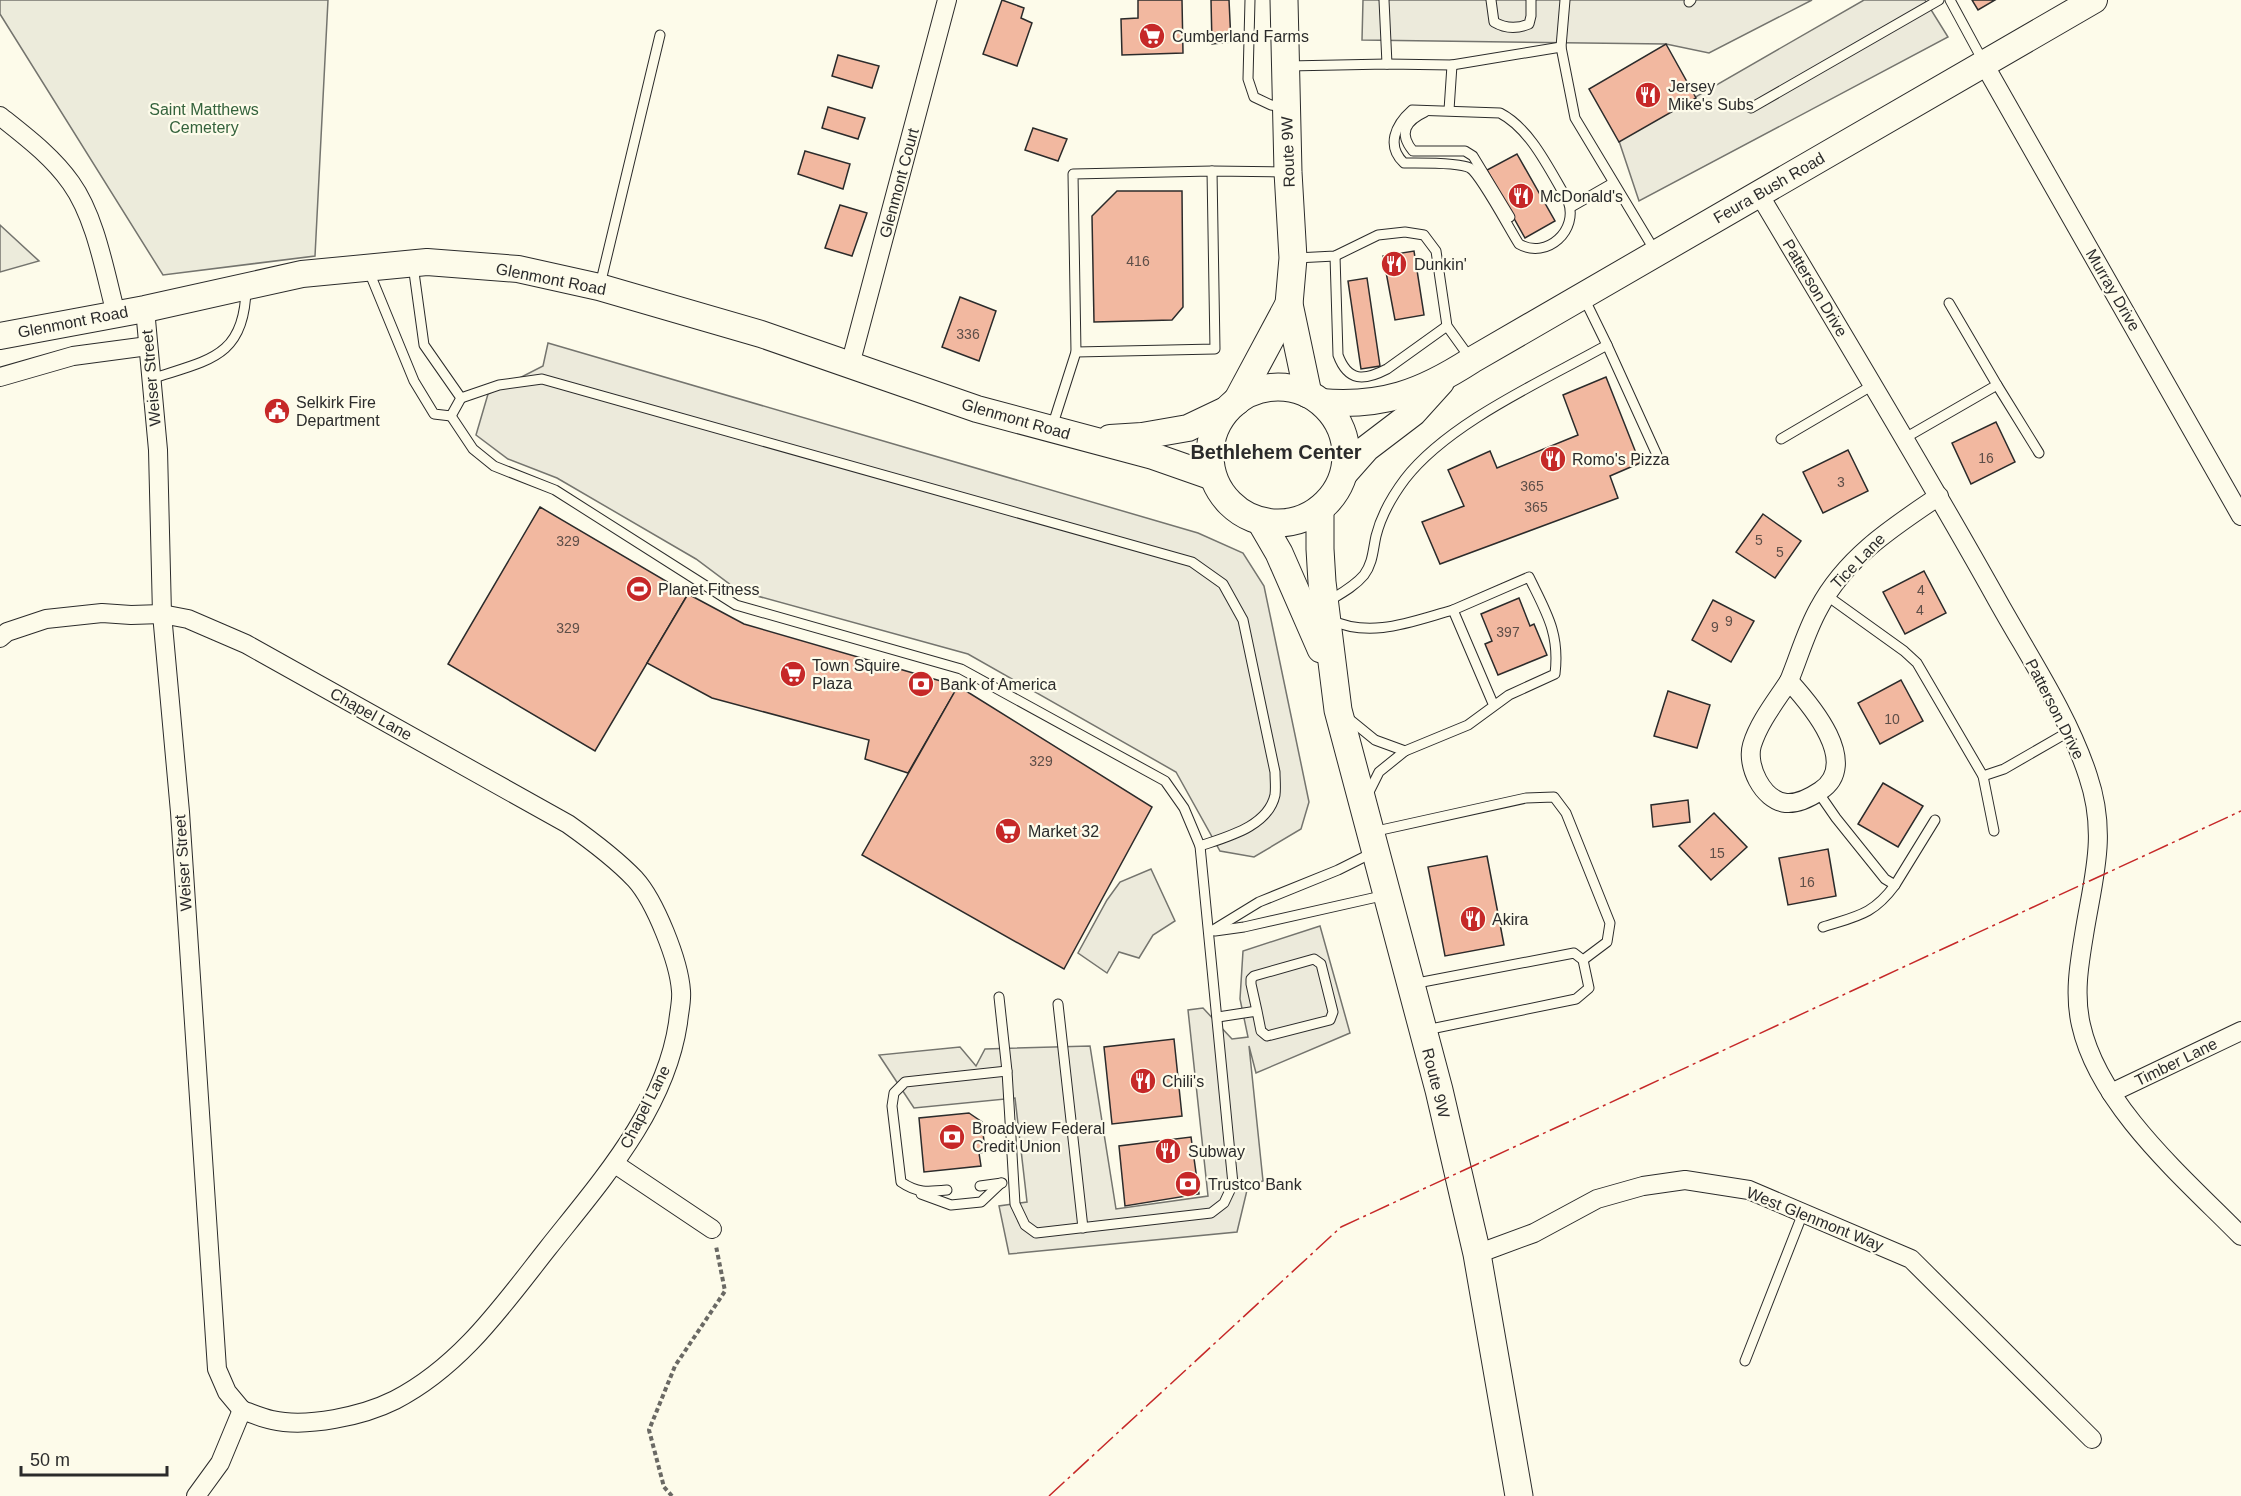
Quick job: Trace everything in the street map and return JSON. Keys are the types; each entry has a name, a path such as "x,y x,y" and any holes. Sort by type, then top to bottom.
{"main road":[{"name":"Route 9W","path":"1284,0 1288,172 1293,258 1289,304 1315,398"},
{"name":"Feura Bush Road","path":"1315,398 1348,404 1389,400 1445,377 2094,0"},
{"name":"Glenmont Road","path":"0,336 145,309 302,274 427,262 518,269 599,287 761,334 977,410 1153,456 1213,477"},
{"name":"Route 9W","path":"1232,405 1289,304"},
{"name":"Feura Bush Road","path":"1344,474 1367,448 1413,413 1445,377"},
{"path":"1271,387 1290,388 1315,398 1335,417 1343,435 1346,455 1344,474 1335,493 1320,509 1302,519 1282,524 1261,522 1240,513 1223,497 1213,477 1209,459 1211,441 1217,423 1232,405 1253,392 1271,387"},
{"name":"Glenmont Road","path":"1087,440 1142,436 1188,428 1232,405"},
{"name":"Route 9W","path":"1320,509 1320,549 1332,675 1338,710 1411,984 1477,1254 1519,1496"},
{"name":"Route 9W","path":"1261,522 1276,546 1332,675"}],"street":[{"name":"Glenmont Court","path":"850,365 947,0"},
{"name":"Murray Drive","path":"1984,64 2241,516"},
{"path":"0,116 50,158 71,183 83,203 116,314"},
{"name":"Patterson Drive","path":"1759,194 1939,496 2070,731 2089,778 2099,829 2099,854 2077,975 2080,1022 2090,1056 2111,1093 2157,1152 2241,1236"},
{"name":"Weiser Street","path":"145,309 158,450 162,614 180,812 217,1369 227,1392 242,1410"},
{"path":"0,377 73,356 148,346"},
{"name":"Tice Lane","path":"1818,792 1786,803 1776,799 1765,791 1758,781 1753,764 1752,745 1790,681 1817,610 1834,583 1879,537 1939,496"},
{"name":"Chapel Lane","path":"0,638 8,632 46,619 102,613 162,614 188,619 246,644 578,831 606,852 637,881 661,923 674,955 681,991 675,1041 662,1078 647,1109 615,1164 487,1325 450,1363 429,1380 394,1401 347,1417 304,1423 271,1420 242,1410"},
{"path":"1790,681 1816,711 1835,753 1831,780 1818,792"},
{"name":"Timber Lane","path":"2111,1093 2241,1031"},
{"path":"615,1164 712,1229"},
{"name":"West Glenmont Way","path":"1477,1254 1534,1233 1597,1199 1643,1186 1685,1180 1749,1190 1911,1259 2092,1439"},
{"path":"196,1496 220,1463 242,1410"}],"lane":[{"path":"1250,0 1248,79 1254,97 1271,105 1286,107"},
{"path":"1384,0 1387,64"},
{"path":"1491,0 1494,22 1502,27 1519,28 1529,24 1531,0"},
{"path":"1565,0 1561,47 1575,118 1656,253"},
{"path":"1751,108 1939,0"},
{"path":"1950,0 1984,64"},
{"path":"599,287 660,35"},
{"path":"1285,66 1452,65 1561,47"},
{"path":"1449,110 1452,65"},
{"path":"1412,110 1449,110 1500,112 1523,129 1570,207 1571,221 1568,228 1549,245 1540,249 1528,249 1519,244 1480,180 1470,168 1446,164 1404,163 1397,156 1394,145 1395,134 1401,119 1412,110"},
{"path":"1430,110 1412,118 1406,126 1405,136 1408,145 1413,151 1465,151 1473,156 1523,240 1540,249"},
{"path":"1076,352 1215,350 1212,171"},
{"path":"1051,429 1076,352 1073,174 1288,172"},
{"path":"1570,207 1613,183"},
{"path":"1293,258 1335,256 1378,236 1416,232 1424,235 1436,252 1447,326 1472,360"},
{"path":"1335,256 1338,355 1341,365 1348,372 1356,377 1377,374 1447,326"},
{"path":"413,263 424,345 461,398"},
{"path":"367,267 414,381 434,414 452,416"},
{"path":"151,379 200,363 227,348 240,329 246,309 246,286"},
{"path":"1582,296 1657,455"},
{"path":"1949,303 2039,453"},
{"path":"1363,803 1379,772 1405,751 1468,725 1509,694 1555,674 1558,653 1554,632 1529,577 1453,610 1410,622 1368,630 1344,626 1326,611 1364,574 1373,556 1376,535 1386,510 1405,480 1430,451 1483,414 1607,345"},
{"path":"452,416 461,398 500,384 542,379 1192,562 1223,584 1243,620 1275,772 1275,797 1265,815 1241,832 1200,846"},
{"path":"1781,439 1873,384"},
{"path":"1905,438 1997,385"},
{"path":"452,416 473,449 494,466 555,490 736,605 961,669 1165,781 1184,808 1200,846 1233,1184 1224,1203 1210,1213 1083,1228 1036,1233 1025,1225 1016,1204 999,997"},
{"path":"1826,595 1904,651 1917,663 1983,776 1994,831"},
{"path":"1453,610 1494,706"},
{"path":"1338,710 1375,740 1405,751"},
{"path":"1983,776 2004,769 2070,731"},
{"path":"1818,792 1836,818 1886,879 1895,885"},
{"path":"1210,932 1259,902 1338,870 1374,842 1526,798 1554,797 1566,813 1610,923 1606,942 1583,960"},
{"path":"1823,927 1871,911 1883,902 1935,820"},
{"path":"1210,932 1244,927 1388,894"},
{"path":"1411,984 1574,953 1583,960 1589,988 1576,999 1423,1031"},
{"path":"1314,959 1321,964 1333,1012 1330,1020 1267,1036 1261,1031 1257,1011 1251,984 1254,976 1314,959"},
{"path":"1058,1005 1083,1228"},
{"path":"1218,1017 1257,1011"},
{"path":"1001,1183 981,1202 951,1205 940,1203 901,1182 892,1106 894,1093 905,1082 1006,1071"},
{"path":"980,1186 1014,1181"},
{"path":"913,1190 930,1192 947,1190"},
{"path":"1745,1361 1803,1213"}],"path":[{"path":"672,1496 664,1487 649,1430 675,1366 724,1291 712,1229"}],"green space":[{"name":"Saint Matthews Cemetery","path":"0,0 328,0 315,256 163,275 0,14"},
{"path":"0,225 39,261 0,272"}],"shaded area":[{"path":"1363,0 1812,0 1709,53 1666,44 1362,40"},
{"path":"1864,0 1925,0 1948,37 1639,201 1619,141"},
{"path":"548,343 1198,533 1243,553 1264,586 1309,802 1301,829 1254,857 1220,851 1176,772 968,654 739,591 696,559 557,478 508,459 476,435 488,394 543,366"},
{"path":"1151,869 1175,921 1153,935 1139,958 1119,952 1107,973 1078,953 1107,900 1120,882"},
{"path":"1320,926 1350,1033 1256,1073 1249,1046 1263,1181 1248,1186 1237,1232 1009,1254 999,1206 1027,1202 1015,1098 914,1108 879,1055 960,1047 976,1066 985,1049 1090,1046 1116,1209 1208,1196 1188,1010 1203,1008 1232,1039 1248,1037 1240,999 1243,951"}],"building":[{"path":"1002,0 1024,8 1021,18 1032,23 1017,66 983,54"},
{"name":"Cumberland Farms","path":"1138,0 1182,0 1183,53 1122,55 1121,19 1138,18"},
{"path":"1211,0 1229,0 1231,42 1212,44"},
{"path":"1972,0 1995,0 1978,10"},
{"path":"1666,44 1696,98 1619,142 1589,89"},
{"path":"838,55 879,66 872,88 832,76"},
{"path":"828,107 865,118 858,139 822,128"},
{"path":"1033,128 1067,139 1058,161 1025,150"},
{"path":"805,151 850,164 843,189 798,174"},
{"name":"McDonald's","path":"1517,154 1555,221 1525,238 1487,170"},
{"path":"1117,191 1182,191 1183,307 1172,320 1094,322 1092,216"},
{"path":"840,205 867,213 852,256 825,248"},
{"path":"1414,251 1424,315 1395,320 1383,256"},
{"path":"1367,278 1380,366 1361,369 1348,281"},
{"path":"960,297 996,311 979,361 942,347"},
{"path":"1606,377 1640,463 1610,476 1618,498 1440,564 1422,522 1464,506 1448,470 1490,451 1497,468 1578,435 1563,395"},
{"path":"1996,422 2015,462 1971,484 1952,443"},
{"path":"1848,450 1868,491 1823,513 1803,472"},
{"path":"540,507 688,594 595,751 448,664"},
{"path":"1763,514 1801,541 1775,578 1736,552"},
{"path":"1924,571 1946,613 1905,634 1883,592"},
{"name":"Town Squire Plaza","path":"688,594 744,624 958,686 908,773 865,759 869,740 712,698 647,663"},
{"path":"1519,598 1530,626 1534,624 1547,655 1498,675 1485,644 1492,641 1481,614"},
{"path":"1713,600 1754,621 1731,662 1692,640"},
{"path":"1901,680 1923,721 1880,744 1858,703"},
{"name":"Market 32","path":"958,686 1152,807 1064,969 862,855"},
{"path":"1668,691 1710,705 1697,748 1654,736"},
{"path":"1883,783 1923,806 1898,847 1858,824"},
{"path":"1688,800 1690,822 1653,827 1651,805"},
{"path":"1714,813 1747,847 1711,880 1679,846"},
{"path":"1828,849 1836,896 1788,905 1779,858"},
{"path":"1487,856 1504,945 1445,956 1428,867"},
{"name":"Chili's","path":"1174,1039 1182,1116 1112,1124 1104,1047"},
{"name":"Broadview Federal Credit Union","path":"969,1113 982,1122 985,1152 979,1153 981,1166 924,1172 919,1118"},
{"path":"1191,1137 1199,1194 1125,1206 1119,1146"}],"power":[{"path":"1049,1496 1341,1227 2241,811"}],"place":[{"name":"Cumberland Farms","path":"1152,36"},
{"name":"Jersey Mike's Subs","path":"1648,95"},
{"name":"McDonald's","path":"1521,196"},
{"name":"Dunkin'","path":"1394,264"},
{"name":"Selkirk Fire Department","path":"277,411"},
{"name":"Romo's Pizza","path":"1553,459"},
{"name":"Planet Fitness","path":"639,589"},
{"name":"Town Squire Plaza","path":"793,674"},
{"name":"Bank of America","path":"921,684"},
{"name":"Market 32","path":"1008,831"},
{"name":"Akira","path":"1473,919"},
{"name":"Chili's","path":"1143,1081"},
{"name":"Broadview Federal Credit Union","path":"952,1137"},
{"name":"Subway","path":"1168,1151"},
{"name":"Trustco Bank","path":"1188,1184"}],"district":[{"name":"Bethlehem Center","path":"1276,452"}]}
